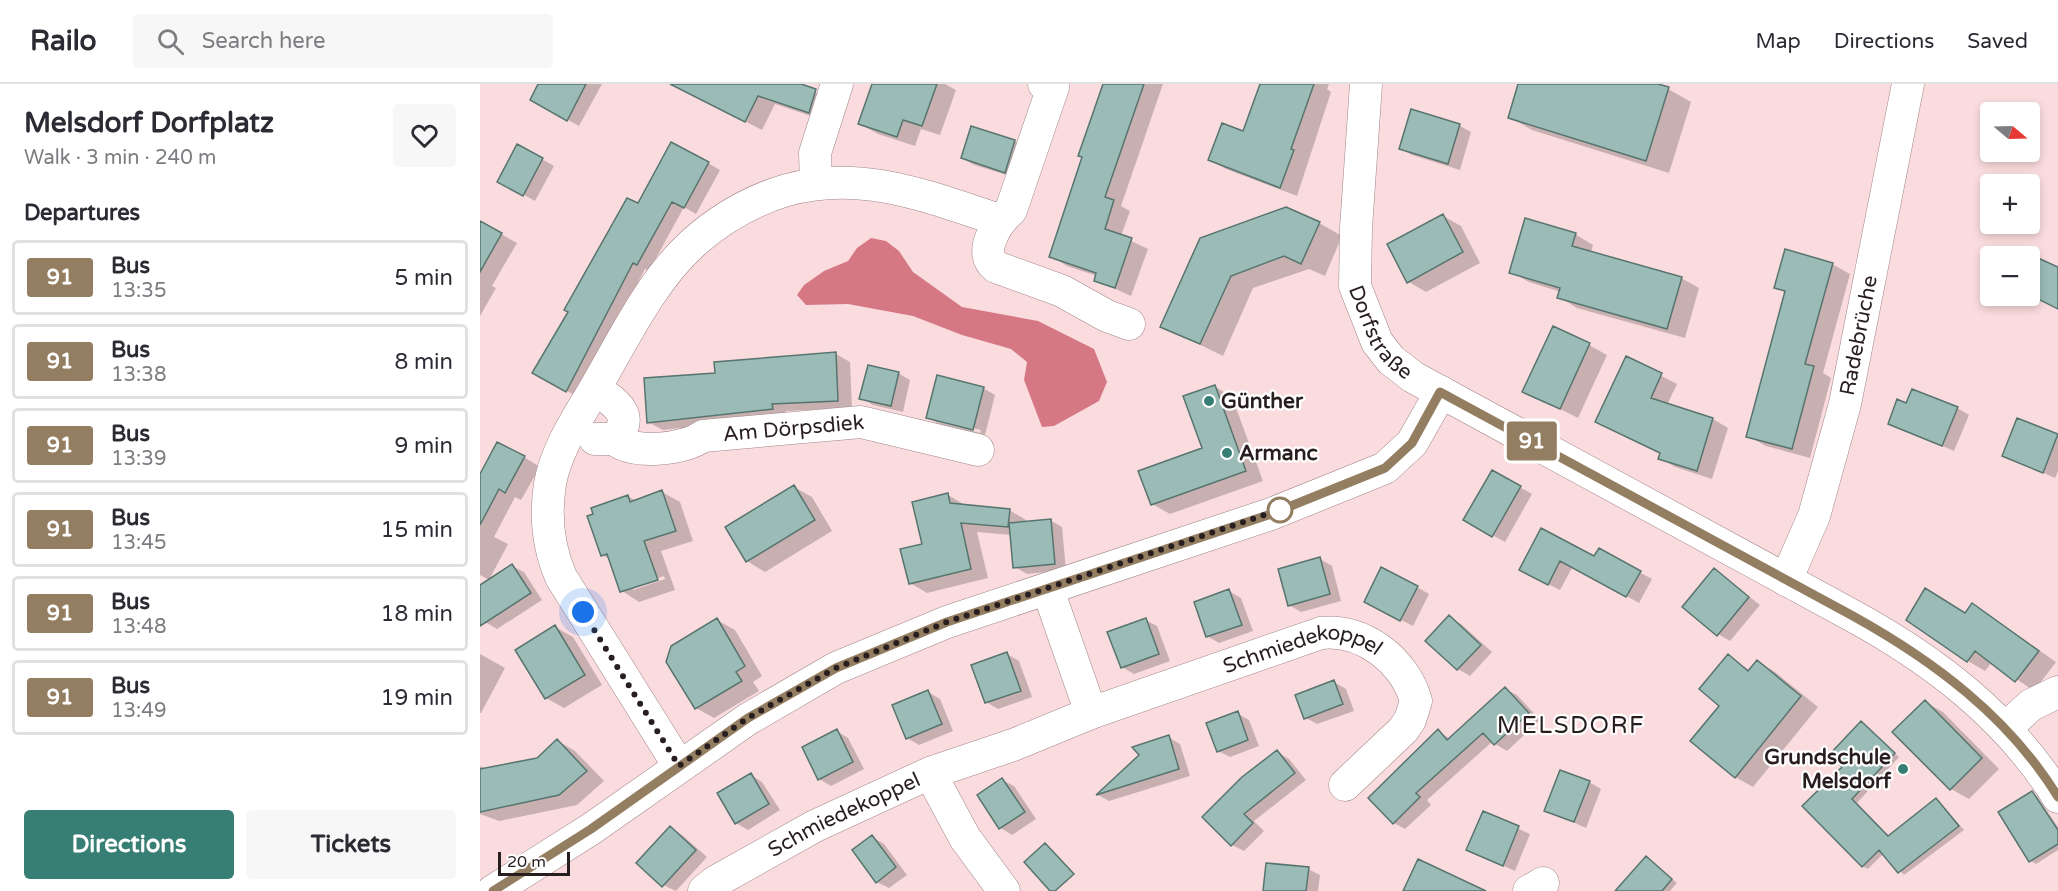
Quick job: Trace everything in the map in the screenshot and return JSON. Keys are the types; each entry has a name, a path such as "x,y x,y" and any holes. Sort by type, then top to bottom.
{"street":[{"path":"816,184 815,153 837,84"},
{"path":"1044,84 1053,87 1011,210 999,220 986,255 989,262 996,267 1062,291 1107,316 1129,324"},
{"name":"Dorfstraße","path":"1366,84 1356,228 1357,297 1377,342 1391,360 1413,377 1440,392 1868,624 1951,678 2005,729 2028,755 2058,797"},
{"name":"Radebrüche","path":"1785,580 1814,516 1845,404 1908,84"},
{"path":"679,766 561,577 554,560 547,522 550,484 553,470 571,429 652,294 693,244 733,214 760,199 816,184 842,181 897,187 999,220"},
{"path":"595,389 622,411 624,422 621,432 614,439"},
{"path":"493,891 591,829 748,718 836,668 947,622 1271,514 1385,468 1412,443 1440,392"},
{"name":"Am Dörpsdiek","path":"571,429 591,439 603,441 614,439 628,448 639,449 692,443 703,436 861,422 978,450"},
{"path":"1048,590 1091,713"},
{"name":"Schmiedekoppel","path":"704,891 715,882 815,826 930,773 1013,745 1091,713 1321,633 1332,632 1356,637 1375,646 1391,661 1413,690 1416,701 1410,720 1403,730 1345,785"},
{"path":"2005,729 2031,705 2058,692"},
{"path":"930,773 965,838 1004,891"}],"shaded area":[{"path":"871,238 886,241 899,251 913,272 962,307 1038,321 1094,349 1107,382 1099,401 1054,426 1042,427 1024,380 1027,362 1011,349 962,335 913,316 848,304 806,305 797,295 804,285 824,271 848,261 857,248"}],"building":[{"path":"538,84 586,84 567,121 530,100"},
{"path":"670,84 801,84 816,89 809,113 758,96 745,122"},
{"path":"872,84 937,84 922,126 903,120 897,137 858,124"},
{"path":"1103,84 1144,84 1105,197 1114,200 1105,229 1132,238 1115,288 1094,281 1096,273 1049,257 1082,157 1078,156"},
{"path":"1260,84 1314,84 1280,188 1208,160 1222,123 1243,131"},
{"path":"1518,84 1658,84 1669,87 1646,161 1508,118"},
{"path":"1411,109 1460,124 1448,164 1399,149"},
{"path":"971,126 1015,140 1005,173 961,158"},
{"path":"671,142 709,162 684,208 672,202 637,265 633,263 566,392 532,373 568,312 564,310 627,198 638,203"},
{"path":"517,144 543,158 523,196 497,182"},
{"path":"1286,207 1320,222 1301,264 1284,256 1231,276 1200,344 1160,327 1200,238"},
{"path":"1443,214 1463,252 1407,283 1387,244"},
{"path":"1525,218 1576,233 1572,246 1682,277 1667,329 1557,298 1560,288 1509,273"},
{"path":"480,221 502,233 480,272"},
{"path":"1785,249 1833,263 1805,364 1814,366 1792,449 1746,437 1785,291 1774,288"},
{"path":"2040,259 2058,267 2058,309 2040,300"},
{"path":"1553,326 1590,343 1560,409 1522,392"},
{"path":"836,352 838,401 772,404 773,409 647,423 644,378 715,373 714,362"},
{"path":"1626,356 1662,373 1651,398 1713,418 1697,471 1658,459 1660,453 1595,422"},
{"path":"868,365 899,372 891,406 859,399"},
{"path":"937,375 984,387 973,430 926,418"},
{"path":"1215,385 1246,471 1151,505 1138,471 1202,448 1183,396"},
{"path":"1912,389 1958,407 1942,446 1888,424 1897,399 1906,403"},
{"path":"2017,418 2058,434 2043,473 2002,456"},
{"path":"497,442 525,456 505,493 499,489 480,525 480,474"},
{"path":"1492,470 1521,486 1492,537 1463,520"},
{"path":"794,485 815,520 746,562 725,527"},
{"path":"662,490 676,531 644,541 658,580 620,592 607,554 601,556 587,516 593,514 591,508 628,495 630,502"},
{"path":"948,493 950,503 1010,509 1008,527 961,523 971,569 909,584 900,549 922,544 912,502"},
{"path":"1051,519 1055,564 1013,568 1009,523"},
{"path":"1541,528 1594,556 1599,548 1641,571 1626,597 1560,561 1548,585 1519,570"},
{"path":"1320,557 1330,594 1288,606 1278,569"},
{"path":"512,564 531,593 480,626 480,585"},
{"path":"1381,567 1418,586 1400,621 1364,602"},
{"path":"1714,568 1749,597 1717,636 1682,607"},
{"path":"1925,588 1965,613 1972,603 2039,651 2015,682 1975,651 1967,662 1906,620"},
{"path":"1229,589 1242,625 1206,637 1194,602"},
{"path":"1449,615 1481,645 1457,670 1425,641"},
{"path":"717,618 745,666 736,672 742,681 695,709 666,662 671,646"},
{"path":"1146,618 1159,654 1121,668 1107,632"},
{"path":"555,625 585,675 545,699 515,650"},
{"path":"1007,652 1021,691 985,703 971,665"},
{"path":"1728,654 1748,671 1757,660 1801,696 1735,778 1690,741 1719,706 1699,689"},
{"path":"1334,680 1343,704 1304,719 1295,695"},
{"path":"1505,687 1529,713 1494,745 1483,733 1416,793 1420,797 1393,824 1368,798 1438,729 1447,740"},
{"path":"928,690 942,724 906,739 892,705"},
{"path":"1925,700 1982,758 1950,790 1892,732"},
{"path":"1238,711 1248,740 1217,752 1206,723"},
{"path":"1861,721 1895,753 1852,799 1888,836 1936,798 1959,826 1898,873 1879,850 1862,867 1802,806 1842,767 1829,755"},
{"path":"837,729 853,762 818,780 802,747"},
{"path":"1169,735 1179,769 1096,795 1139,755 1132,747"},
{"path":"557,739 587,771 559,795 480,812 480,769 537,758"},
{"path":"1277,750 1295,773 1244,814 1253,823 1231,846 1202,817 1242,777"},
{"path":"1560,770 1590,781 1574,822 1544,811"},
{"path":"751,773 769,804 735,824 717,793"},
{"path":"1002,778 1025,812 999,829 977,795"},
{"path":"2032,791 2058,830 2058,844 2029,862 1998,812"},
{"path":"1483,811 1519,826 1503,866 1466,850"},
{"path":"670,826 696,850 662,887 636,863"},
{"path":"872,835 896,867 876,883 852,850"},
{"path":"1045,843 1074,874 1055,891 1050,891 1024,862"},
{"path":"1646,856 1672,879 1662,891 1615,891"},
{"path":"1418,859 1486,891 1403,891"},
{"path":"1266,863 1309,867 1306,891 1263,891"}],"bus line":[{"name":"91","path":"493,891 591,829 661,777 748,718 836,668 947,622 1271,514 1385,468 1412,443 1440,392 1868,624 1906,648 1951,678 1981,704 2028,755 2058,797"}],"place":[{"name":"Günther","path":"1209,401"},
{"name":"Armanc","path":"1227,453"},
{"name":"Grundschule Melsdorf","path":"1903,769"}],"district":[{"name":"MELSDORF","path":"1571,725"}],"route":[{"path":"583,612 679,766 748,718 836,668 947,622 1048,590 1282,509 1280,510"}]}
